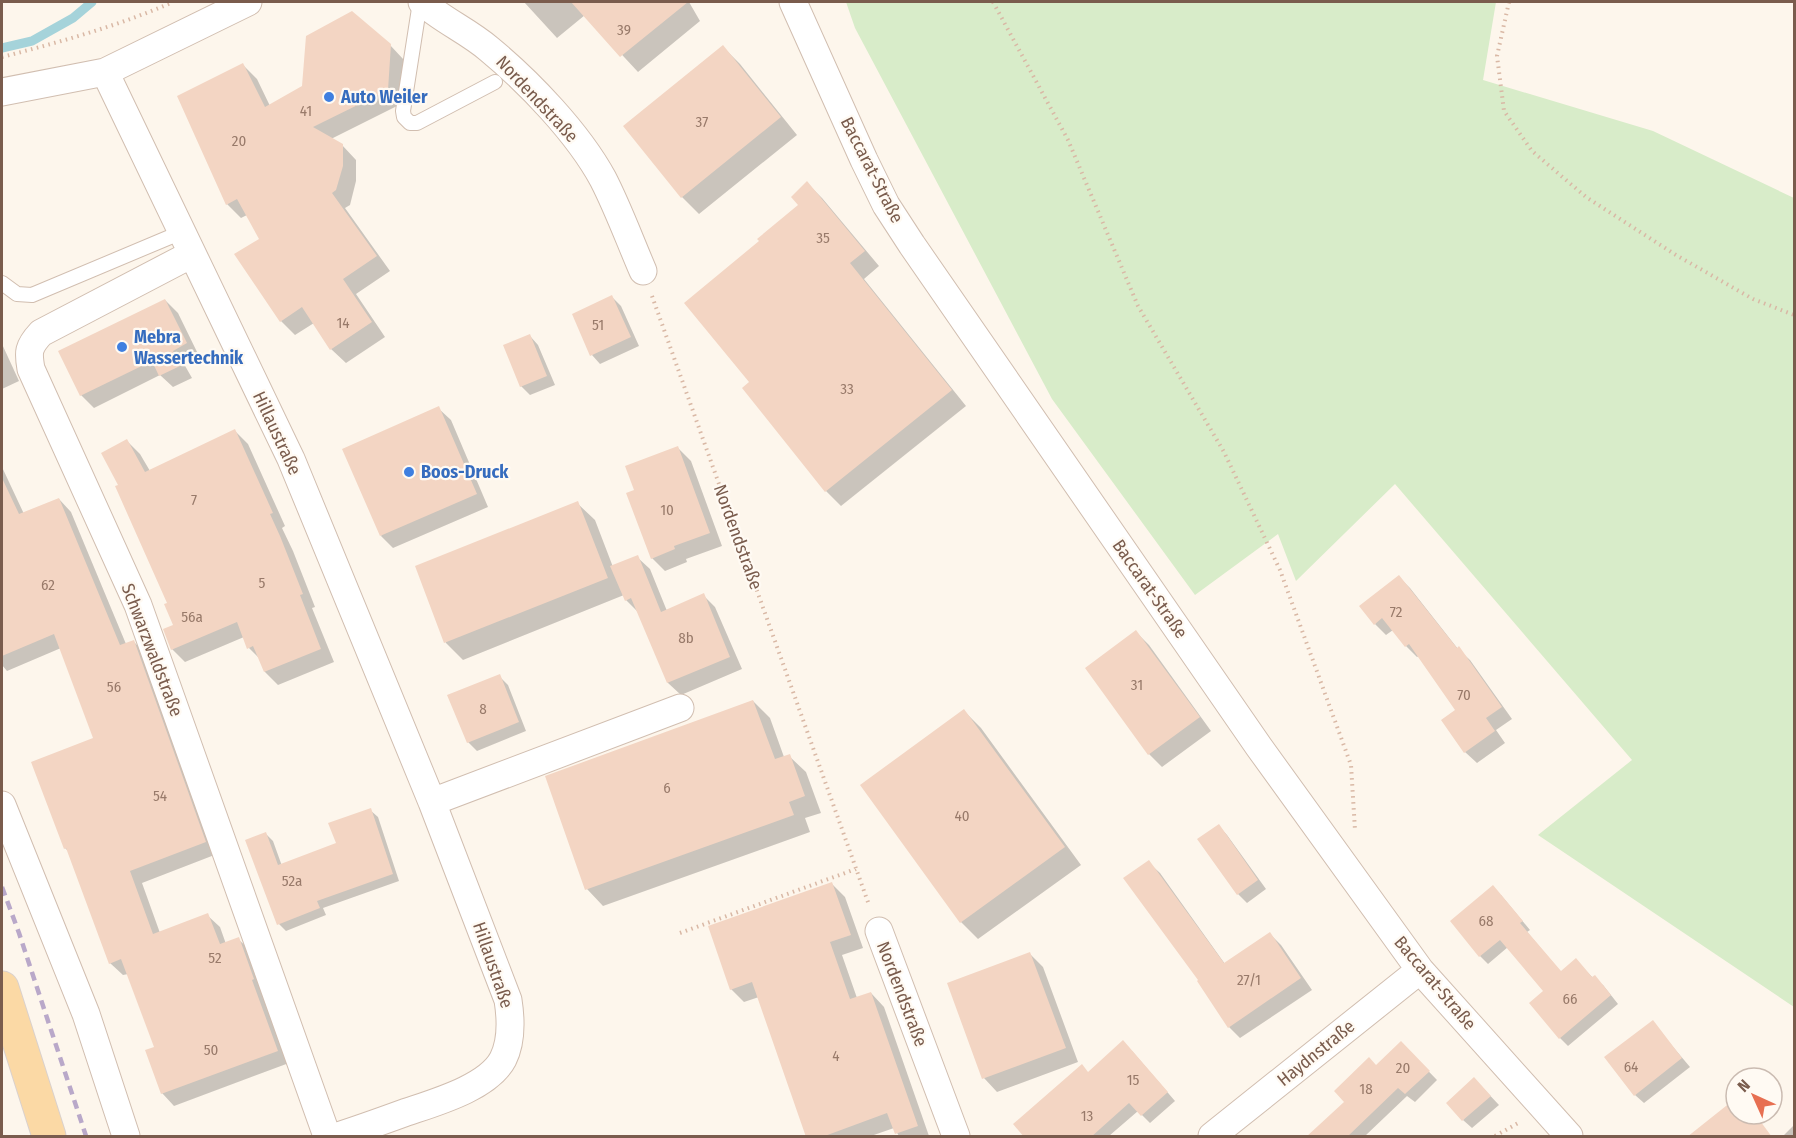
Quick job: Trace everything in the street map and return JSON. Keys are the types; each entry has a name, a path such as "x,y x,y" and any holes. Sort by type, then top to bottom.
{"main road":[{"path":"2,988 49,1137"}],"street":[{"path":"2,92 105,72 248,2"},
{"name":"Nordendstraße","path":"421,2 488,48 543,100 580,144 603,179 643,271"},
{"name":"Baccarat-Straße","path":"793,2 886,205 1259,747 1420,970 1569,1137"},
{"name":"Hillaustraße","path":"105,72 291,459 432,802 508,1000 511,1021 508,1042 503,1059 491,1072 457,1094 338,1137"},
{"name":"Schwarzwaldstraße","path":"187,243 40,333 33,341 28,353 31,369 138,605 327,1137"},
{"path":"432,802 680,708"},
{"path":"2,805 86,1014 126,1137"},
{"name":"Nordendstraße","path":"879,931 956,1137"},
{"name":"Haydnstraße","path":"1216,1136 1420,970"}],"lane":[{"path":"421,2 402,111 404,117 410,123 417,123 495,82"},
{"path":"2,283 17,294 32,295 187,243"}],"path":[{"path":"2,57 67,40 173,2"},
{"path":"993,2 1068,140 1138,306 1224,452 1280,570 1351,765 1356,837"},
{"path":"1509,2 1497,56 1504,111 1532,151 1586,197 1676,255 1753,299 1794,315"},
{"name":"Nordendstraße","path":"643,271 879,931"},
{"path":"680,933 856,869"}],"green space":[{"path":"846,2 1496,2 1483,80 1653,131 1794,198 1794,1007 1538,835 1632,760 1395,484 1296,581 1278,534 1195,595 1052,399 855,28"}],"building":[{"path":"571,2 688,2 620,57"},
{"path":"352,11 391,44 388,90 313,127 343,144 343,166 336,190 332,193 377,256 343,279 372,322 330,350 302,307 280,322 234,254 259,239 237,199 226,205 177,96 243,63 265,107 302,86 306,36"},
{"path":"723,45 781,117 681,198 623,126"},
{"path":"807,181 865,251 850,263 952,390 825,492 742,388 749,382 684,303 759,241 757,239 798,205 791,197"},
{"path":"612,295 631,337 590,356 572,314"},
{"path":"165,299 187,343 173,351 180,366 159,376 152,361 80,396 58,351"},
{"path":"530,334 547,376 520,387 503,345"},
{"path":"439,406 477,494 380,536 342,449"},
{"path":"235,429 273,513 270,514 303,594 300,595 321,649 264,672 253,646 247,649 237,622 171,650 163,629 173,625 164,604 167,603 115,486 118,485 101,453 127,439 145,472"},
{"path":"678,446 710,533 674,546 675,549 651,559 626,493 634,490 625,466"},
{"path":"2,478 19,514 59,498 120,645 134,640 206,842 130,871 153,934 208,913 220,944 239,937 278,1051 161,1094 145,1050 154,1047 121,959 109,964 31,762 93,738 54,634 2,656"},
{"path":"578,501 608,578 444,643 415,566"},
{"path":"638,555 661,612 704,593 730,657 667,683 631,598 625,601 610,566"},
{"path":"1399,575 1457,648 1459,646 1502,707 1486,718 1495,731 1464,753 1441,720 1455,710 1409,644 1405,647 1382,618 1374,625 1359,606"},
{"path":"1136,630 1200,717 1148,755 1085,668"},
{"path":"500,674 519,722 467,743 447,695"},
{"path":"753,700 775,759 790,754 805,796 789,802 794,815 585,890 545,776"},
{"path":"964,709 1065,847 960,923 860,785"},
{"path":"371,808 393,874 317,901 320,908 277,925 245,840 266,832 278,865 336,843 328,823"},
{"path":"1219,824 1258,880 1237,895 1197,839"},
{"path":"1149,860 1224,963 1270,932 1301,978 1228,1028 1198,980 1123,878"},
{"path":"832,882 851,935 830,942 850,999 871,992 918,1126 895,1134 887,1113 822,1137 806,1137 752,982 730,990 708,926"},
{"path":"1493,885 1523,921 1520,923 1561,971 1576,958 1592,977 1595,975 1611,995 1559,1039 1529,1003 1543,991 1500,940 1479,957 1450,921"},
{"path":"1030,952 1066,1048 982,1079 947,983"},
{"path":"1653,1020 1682,1058 1634,1096 1604,1057"},
{"path":"1123,1040 1168,1092 1141,1116 1129,1103 1091,1137 1024,1137 1013,1124 1082,1064 1088,1072"},
{"path":"1401,1041 1430,1071 1405,1094 1398,1088 1347,1137 1306,1137 1344,1102 1334,1091 1369,1057 1376,1065"},
{"path":"1474,1077 1491,1096 1462,1121 1446,1103"},
{"path":"1724,1108 1724,1126 1764,1126 1772,1137 1687,1137"}],"waterway":[{"path":"2,48 32,41 73,18 92,2"}],"railway":[{"path":"2,887 86,1136"}],"place":[{"name":"Auto Weiler","path":"329,97"},
{"name":"Mebra Wassertechnik","path":"122,347"},
{"name":"Boos-Druck","path":"409,472"}]}
